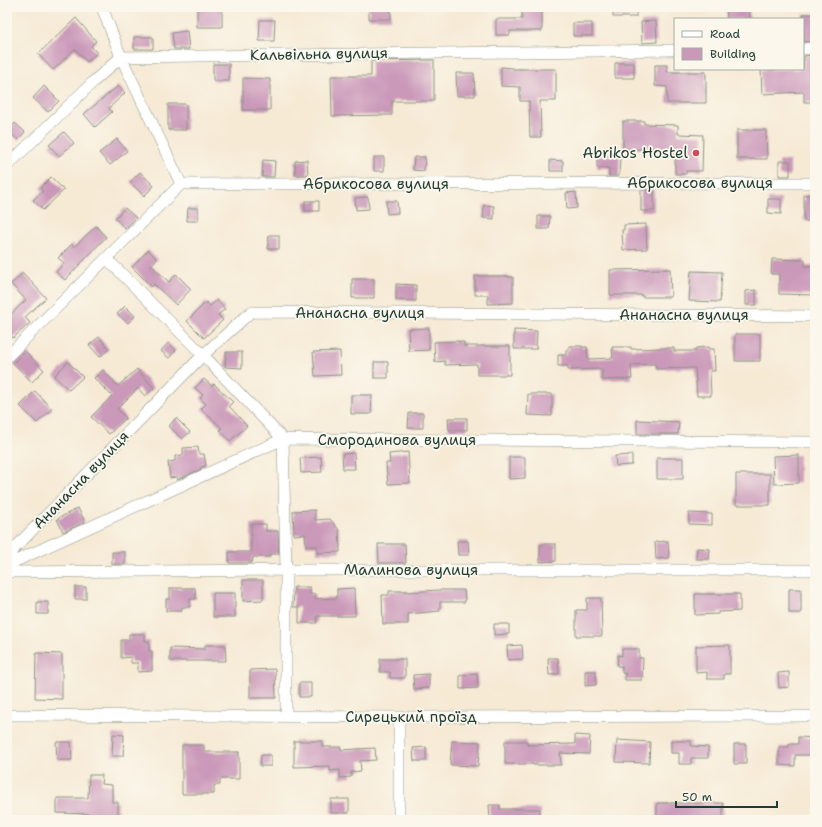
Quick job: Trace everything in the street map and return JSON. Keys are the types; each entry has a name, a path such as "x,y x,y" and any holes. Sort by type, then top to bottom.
{"street":[{"path":"7,357 181,184 121,57 102,7"},
{"path":"804,49 815,48"},
{"name":"Кальвільна вулиця","path":"121,57 674,50"},
{"path":"7,166 94,81 121,57"},
{"name":"Абрикосова вулиця","path":"181,184 815,183"},
{"path":"106,258 204,355 283,439 286,570 286,716"},
{"name":"Ананасна вулиця","path":"7,556 204,355 251,312 815,316"},
{"name":"Смородинова вулиця","path":"7,565 283,439 815,442"},
{"name":"Малинова вулиця","path":"7,572 286,570 815,570"},
{"name":"Сирецький проїзд","path":"7,715 399,717 815,716"},
{"path":"399,717 399,820"}],"building":[{"path":"197,7 222,7 222,27 197,27"},
{"path":"369,7 391,7 391,19 369,19"},
{"path":"613,7 636,7 636,17 613,17"},
{"path":"726,7 749,7 750,18 727,18"},
{"path":"522,9 542,9 542,31 510,31 510,35 496,35 496,19 522,19"},
{"path":"803,14 815,14 815,41 804,42"},
{"path":"76,18 96,41 91,46 97,53 87,62 75,49 53,70 38,54"},
{"path":"260,20 275,20 274,41 259,41"},
{"path":"656,21 657,42 642,43 641,22"},
{"path":"573,23 592,23 592,36 573,36"},
{"path":"187,31 189,49 174,49 172,33"},
{"path":"134,37 153,37 153,49 134,49"},
{"path":"815,55 815,102 804,102 804,92 762,94 761,70 804,70 804,56"},
{"path":"434,60 434,101 392,101 392,115 332,116 331,76 371,76 371,61"},
{"path":"615,63 634,63 634,78 615,78"},
{"path":"213,64 229,64 229,81 213,81"},
{"path":"655,65 667,65 667,72 706,72 706,103 667,103 667,87 655,86"},
{"path":"501,67 513,69 556,69 556,101 540,101 541,137 530,137 529,101 520,101 520,87 501,86"},
{"path":"456,73 474,73 475,96 457,96"},
{"path":"243,78 270,79 270,110 243,110"},
{"path":"44,86 59,101 48,112 33,98"},
{"path":"118,86 125,93 109,108 112,112 95,127 84,114"},
{"path":"168,104 186,104 186,130 168,130"},
{"path":"623,121 644,121 644,124 678,125 678,134 703,135 702,171 686,171 686,174 675,174 675,149 623,149"},
{"path":"15,123 25,132 18,140 8,131"},
{"path":"737,130 766,130 767,159 737,159"},
{"path":"64,132 74,143 59,156 49,145"},
{"path":"117,139 127,151 110,165 99,153"},
{"path":"597,156 620,156 619,176 609,176 609,168 597,168"},
{"path":"374,157 384,157 384,171 374,171"},
{"path":"414,157 425,157 424,171 413,170"},
{"path":"263,160 275,161 274,177 262,177"},
{"path":"307,160 308,175 295,175 295,161"},
{"path":"550,160 563,161 563,171 550,171"},
{"path":"779,161 790,161 790,176 779,176"},
{"path":"140,172 154,186 144,196 130,182"},
{"path":"51,177 64,190 43,210 33,200 43,191 40,188"},
{"path":"641,190 654,190 654,211 641,211"},
{"path":"576,192 577,208 567,209 566,193"},
{"path":"815,194 815,221 804,221 804,195"},
{"path":"368,197 369,209 356,210 355,198"},
{"path":"768,199 781,199 781,214 768,213"},
{"path":"305,201 319,201 319,211 305,211"},
{"path":"386,201 397,201 398,213 387,214"},
{"path":"484,205 494,206 494,219 483,218"},
{"path":"125,208 136,218 125,229 115,218"},
{"path":"188,208 198,208 198,221 187,221"},
{"path":"538,216 550,216 549,229 538,229"},
{"path":"646,224 647,249 623,250 622,230 624,230 624,225"},
{"path":"96,226 106,237 65,280 56,272 64,263 58,258 72,244 74,247"},
{"path":"269,235 279,235 279,249 268,249"},
{"path":"148,250 157,259 151,265 169,282 176,274 191,289 176,305 154,284 152,287 132,267"},
{"path":"772,259 805,260 805,266 815,266 815,295 779,294 779,274 771,274"},
{"path":"670,269 671,297 610,295 610,270"},
{"path":"691,271 722,272 720,302 689,301"},
{"path":"23,273 46,298 25,317 30,323 13,338 7,332 7,318 26,300 11,284"},
{"path":"475,276 513,277 513,303 488,304 488,295 475,295"},
{"path":"352,279 374,279 374,298 352,298"},
{"path":"396,284 416,285 416,301 396,300"},
{"path":"756,290 756,305 746,305 746,291"},
{"path":"217,300 225,309 218,315 223,320 204,338 187,321 206,302 210,306"},
{"path":"125,306 135,316 128,323 117,314"},
{"path":"429,328 429,350 409,351 408,329"},
{"path":"514,330 537,331 536,349 514,349"},
{"path":"735,334 760,334 760,361 735,361"},
{"path":"99,337 109,349 100,357 89,345"},
{"path":"434,342 464,342 464,346 510,346 510,375 477,375 477,364 445,365 445,361 435,362"},
{"path":"168,343 176,350 169,358 161,351"},
{"path":"569,346 587,347 588,359 613,358 612,347 631,347 631,349 674,348 674,351 696,351 696,348 709,347 709,349 714,349 715,371 710,371 711,396 697,396 695,368 656,369 655,364 631,365 632,379 602,380 602,369 568,370 568,366 558,366 558,355 566,355 566,350 569,350"},
{"path":"25,351 44,370 32,382 13,363"},
{"path":"340,351 341,375 315,376 313,352"},
{"path":"226,352 242,352 242,368 225,367"},
{"path":"68,362 83,377 69,390 54,376"},
{"path":"374,362 388,362 388,378 374,378"},
{"path":"137,369 154,388 145,396 138,388 117,409 126,418 109,434 91,417 112,396 94,378 103,370 118,386"},
{"path":"204,379 212,386 214,384 233,402 229,406 247,426 230,441 220,430 222,428 201,409 206,404 200,398 203,395 195,388"},
{"path":"35,391 52,409 37,423 20,406"},
{"path":"528,394 552,394 552,416 527,415"},
{"path":"351,395 372,395 371,414 351,414"},
{"path":"409,413 423,413 423,428 408,428"},
{"path":"176,418 190,432 182,439 169,426"},
{"path":"448,418 467,418 467,430 449,430"},
{"path":"637,420 679,422 678,434 637,434"},
{"path":"198,447 199,454 204,454 206,466 201,467 201,469 177,480 177,477 170,478 168,462 175,461 175,456 183,455 183,448"},
{"path":"408,452 410,483 388,484 386,463 390,463 389,454"},
{"path":"354,453 355,469 343,469 342,454"},
{"path":"632,455 632,465 616,466 615,456"},
{"path":"799,455 799,483 774,484 773,456"},
{"path":"321,457 322,472 301,473 300,458"},
{"path":"509,457 525,457 525,478 509,479"},
{"path":"657,458 683,458 683,479 657,479"},
{"path":"736,474 770,474 770,505 736,505"},
{"path":"78,508 85,522 63,532 57,519"},
{"path":"315,510 315,520 330,519 339,530 340,552 317,553 317,546 306,546 305,534 294,535 293,511"},
{"path":"689,513 712,514 712,525 689,524"},
{"path":"251,524 266,524 266,531 278,531 279,554 270,554 270,557 253,557 252,563 229,563 229,552 251,552"},
{"path":"457,541 468,541 469,555 458,555"},
{"path":"668,541 669,558 656,559 655,542"},
{"path":"378,544 405,544 406,563 379,563"},
{"path":"556,544 556,561 540,562 540,545"},
{"path":"697,548 710,549 709,559 696,559"},
{"path":"112,552 125,552 125,564 112,564"},
{"path":"243,580 263,580 263,600 243,601"},
{"path":"75,587 86,587 86,599 75,599"},
{"path":"294,587 310,587 310,594 315,594 315,599 337,598 337,589 354,588 355,616 317,616 317,623 299,623 299,607 293,607"},
{"path":"170,588 195,588 196,599 190,599 190,607 182,607 182,611 166,611 166,599 170,599"},
{"path":"789,589 801,589 801,613 789,613"},
{"path":"464,590 465,602 440,602 440,611 408,614 408,624 383,624 382,595 389,595 389,591 408,592"},
{"path":"213,593 235,593 235,617 213,617"},
{"path":"695,594 740,594 740,611 695,615"},
{"path":"587,598 601,598 602,636 576,636 576,610 587,610"},
{"path":"37,602 48,602 48,614 37,614"},
{"path":"494,624 509,624 509,634 494,635"},
{"path":"129,634 145,634 145,641 149,641 149,651 152,651 152,671 138,672 138,663 131,663 131,657 121,658 121,640 129,640"},
{"path":"205,645 225,645 226,661 170,661 170,648 205,649"},
{"path":"522,645 523,659 508,660 507,646"},
{"path":"730,645 730,674 724,674 724,679 707,679 707,672 696,673 696,646"},
{"path":"622,649 639,649 639,658 643,658 642,680 625,680 625,673 622,673 622,666 617,666 618,655 622,656"},
{"path":"36,653 62,654 62,699 35,698"},
{"path":"548,658 558,658 559,674 549,675"},
{"path":"380,659 405,659 405,678 390,678 390,672 380,672"},
{"path":"275,669 276,698 250,698 250,670"},
{"path":"585,671 596,671 596,685 585,686"},
{"path":"789,672 789,687 779,688 778,673"},
{"path":"429,674 429,688 414,689 413,675"},
{"path":"477,674 478,688 460,689 460,675"},
{"path":"299,683 311,683 311,697 299,697"},
{"path":"113,734 124,735 123,756 112,756"},
{"path":"575,735 590,736 589,754 560,753 561,765 505,764 505,741 527,741 527,745 575,744"},
{"path":"798,737 815,738 815,755 795,755 795,766 779,765 779,747 789,747 789,744 798,744"},
{"path":"617,740 650,742 649,763 616,762"},
{"path":"294,741 322,741 322,747 341,747 341,750 375,748 376,760 360,761 361,771 351,772 351,777 340,778 340,770 330,771 330,766 294,767"},
{"path":"452,741 480,742 478,766 450,765"},
{"path":"671,741 691,741 691,746 708,747 708,758 691,758 691,764 679,764 679,753 671,753"},
{"path":"56,742 71,742 72,760 57,760"},
{"path":"734,744 746,744 746,764 734,764"},
{"path":"182,745 204,745 204,752 239,752 239,779 220,779 220,785 214,785 214,794 182,794"},
{"path":"426,747 426,761 414,761 413,748"},
{"path":"261,755 271,755 271,766 260,766"},
{"path":"89,775 102,775 101,784 112,785 112,802 118,802 118,820 90,820 90,814 57,813 57,798 88,798"},
{"path":"331,799 349,799 349,813 331,813"},
{"path":"657,803 723,803 723,820 657,820"},
{"path":"489,805 500,805 500,809 540,809 540,820 490,820"}],"place":[{"name":"Abrikos Hostel","path":"696,153"}]}
